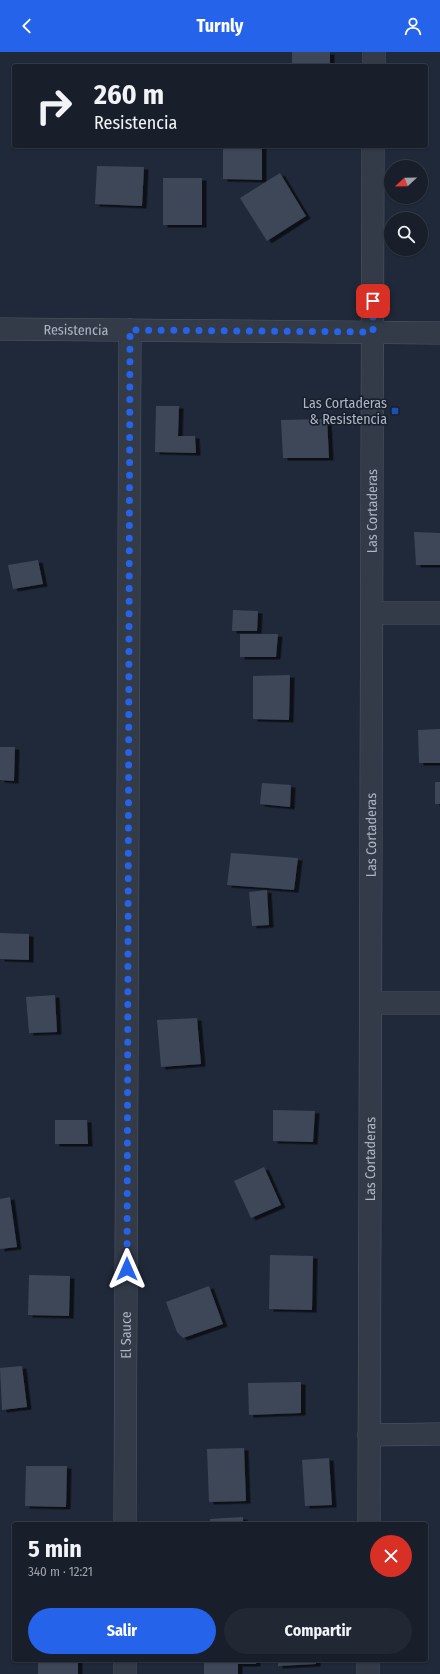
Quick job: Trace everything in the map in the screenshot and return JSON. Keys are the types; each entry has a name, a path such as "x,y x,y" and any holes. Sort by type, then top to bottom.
{"street":[{"path":"374,52 374,64"},
{"name":"Las Cortaderas","path":"369,1522 373,148"},
{"name":"Resistencia","path":"0,330 440,333"},
{"name":"El Sauce","path":"126,1522 130,330"},
{"path":"372,613 440,613"},
{"path":"371,1003 440,1003"},
{"path":"369,1435 440,1434"},
{"path":"125,1662 125,1674"},
{"path":"368,1662 368,1674"}],"building":[{"path":"292,52 330,52 330,64 292,64"},
{"path":"223,148 262,148 262,180 223,179"},
{"path":"97,166 144,167 142,206 95,204"},
{"path":"280,173 306,216 267,241 240,198"},
{"path":"163,178 202,178 202,225 163,225"},
{"path":"156,406 179,406 178,436 195,436 196,453 155,452"},
{"path":"327,419 329,458 283,458 281,420"},
{"path":"414,532 440,533 440,565 416,565"},
{"path":"38,560 43,584 13,589 8,565"},
{"path":"233,610 258,611 257,631 232,631"},
{"path":"240,634 278,634 276,657 240,657"},
{"path":"290,675 289,720 253,719 253,676"},
{"path":"440,729 440,763 419,763 418,730"},
{"path":"0,747 15,747 14,781 0,780"},
{"path":"435,782 440,782 440,804 435,804"},
{"path":"262,783 291,785 290,807 260,804"},
{"path":"231,853 298,858 294,890 227,885"},
{"path":"267,890 269,925 252,926 249,892"},
{"path":"0,933 29,934 29,960 0,959"},
{"path":"55,995 57,1032 29,1033 26,997"},
{"path":"197,1018 201,1064 161,1067 157,1020"},
{"path":"273,1110 315,1111 313,1142 273,1141"},
{"path":"55,1120 87,1120 88,1144 55,1144"},
{"path":"264,1167 281,1205 251,1218 234,1181"},
{"path":"10,1197 17,1247 0,1249 0,1199"},
{"path":"270,1255 313,1256 312,1310 269,1309"},
{"path":"29,1275 70,1276 69,1316 28,1315"},
{"path":"209,1286 223,1324 183,1338 177,1332 166,1302"},
{"path":"22,1366 27,1407 2,1410 0,1368"},
{"path":"301,1382 301,1413 249,1415 248,1383"},
{"path":"244,1448 246,1501 209,1502 207,1449"},
{"path":"329,1458 332,1505 305,1506 302,1460"},
{"path":"26,1466 67,1466 66,1507 25,1506"},
{"path":"243,1517 243,1522 210,1522 210,1519"},
{"path":"38,1662 78,1662 78,1674 38,1674"},
{"path":"204,1662 256,1662 256,1664 238,1664 238,1674 204,1674"},
{"path":"278,1662 316,1662 316,1664 278,1666"}],"place":[{"name":"Las Cortaderas & Resistencia","path":"395,411"}],"route":[{"path":"127,1269 130,330 373,332 373,301"}]}
